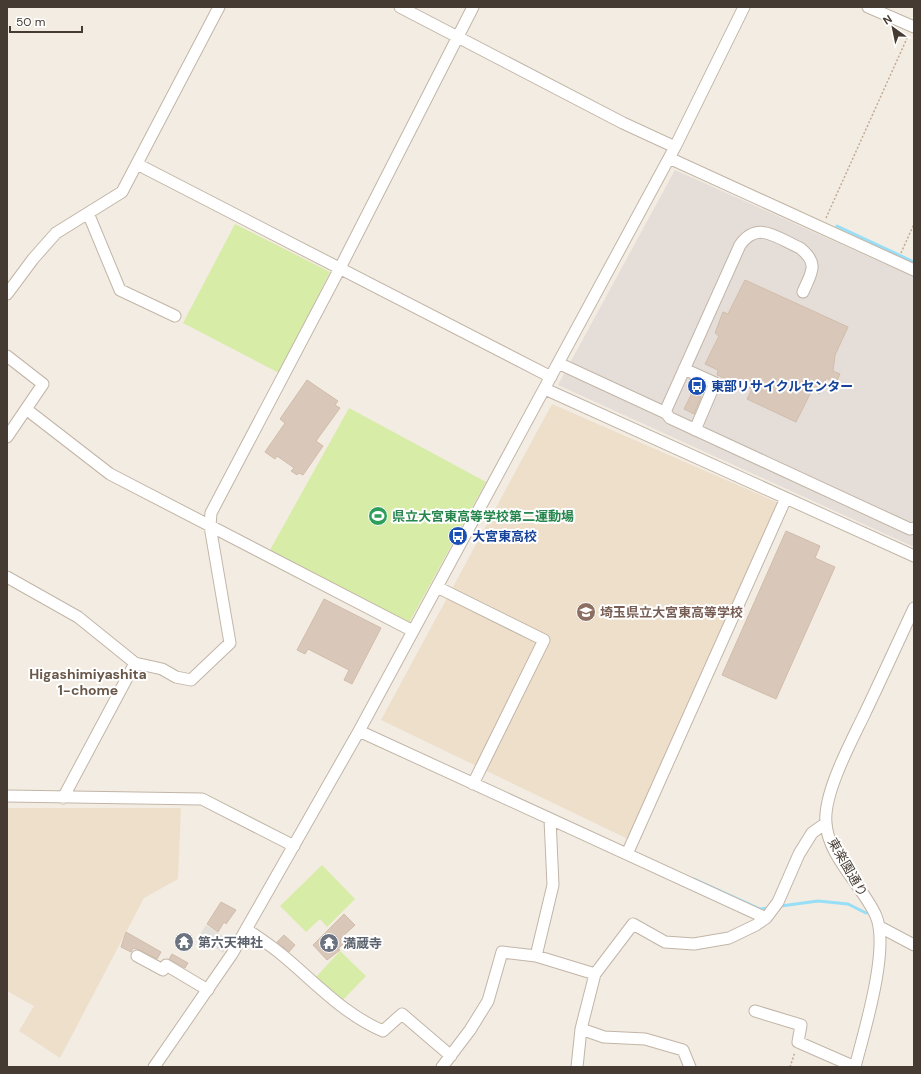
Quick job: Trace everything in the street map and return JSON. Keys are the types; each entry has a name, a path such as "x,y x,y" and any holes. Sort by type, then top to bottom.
{"street":[{"path":"7,294 33,259 56,233 122,192 219,7"},
{"path":"400,7 622,123 675,147"},
{"path":"7,577 78,617 135,663 162,668 176,677 192,680 230,643 210,526 211,513 340,268 473,7"},
{"path":"154,1067 208,990 246,929 359,731 675,147 744,7"},
{"path":"868,7 913,27"},
{"path":"669,158 914,270"},
{"path":"137,164 551,377"},
{"path":"88,213 120,290 175,316"},
{"path":"664,412 740,245 749,234 755,231 763,232 800,248 805,252 812,262 813,269 803,292"},
{"path":"7,356 43,384 7,437"},
{"path":"558,364 664,412 670,418 695,430 910,529 914,528"},
{"path":"684,369 715,383 695,430"},
{"path":"545,389 914,556"},
{"path":"26,409 110,474 413,631"},
{"path":"627,854 786,498"},
{"path":"437,587 544,640 473,784"},
{"name":"東楽園通り","path":"855,1067 879,962 880,927 876,915 867,899 837,853 826,823 827,804 836,779 914,608"},
{"path":"63,798 135,663"},
{"path":"359,731 766,918"},
{"path":"7,796 202,799 294,846"},
{"path":"536,956 553,885 550,818"},
{"path":"577,1067 581,1029 594,974 633,924 665,942 694,944 729,938 756,925 766,918 778,902 799,854 812,833 826,823"},
{"path":"880,927 914,945"},
{"path":"246,929 281,954 338,1004 368,1025 383,1032 402,1014 446,1064 488,1001 502,952 536,956 594,974"},
{"path":"137,956 163,970 166,966 208,990"},
{"path":"755,1011 802,1025 798,1042 855,1067"},
{"path":"581,1029 604,1037 645,1040 670,1045 683,1050 690,1067"}],"path":[{"path":"822,228 913,27"},
{"path":"896,262 914,224"},
{"path":"790,1067 798,1042"}],"shaded area":[{"name":"東部リサイクルセンター","path":"675,170 914,277 914,547 558,385"},
{"name":"埼玉県立大宮東高等学校","path":"552,404 781,504 630,840 381,720"},
{"path":"7,808 181,808 178,879 144,898 60,1058 19,1031 34,1006 7,991"},
{"path":"206,925 230,941 223,953 199,936"}],"green space":[{"path":"235,224 330,272 279,373 183,323"},
{"name":"県立大宮東高等学校第二運動場","path":"349,408 486,482 409,623 270,550"},
{"path":"322,865 355,899 327,927 320,919 306,932 280,906"},
{"path":"340,951 366,976 341,1002 315,978"}],"building":[{"path":"745,280 848,327 835,355 833,371 840,374 836,383 826,378 819,394 812,390 796,422 747,399 752,389 717,375 718,370 705,364 719,336 715,333 723,312 728,314"},
{"path":"307,380 338,401 335,405 340,408 316,441 323,446 303,475 299,473 297,475 291,471 294,468 290,465 277,456 275,459 265,452 285,423 280,419"},
{"path":"692,393 701,397 694,414 684,409"},
{"path":"786,531 820,546 815,558 835,567 776,699 722,675"},
{"path":"324,599 381,628 352,684 344,680 349,670 308,649 305,654 297,650"},
{"path":"221,902 236,910 226,924 224,922 218,932 207,924"},
{"path":"344,914 355,925 340,939 344,943 338,949 340,950 327,960 313,945"},
{"path":"126,932 161,952 157,959 140,950 133,948 131,952 121,947"},
{"path":"284,935 295,945 289,952 277,942"},
{"path":"172,954 188,963 185,968 169,959"}],"waterway":[{"path":"837,226 914,262"},
{"path":"694,879 760,909 770,908"},
{"path":"781,906 818,901 848,904 866,913"}],"place":[{"name":"東部リサイクルセンター","path":"697,386"},
{"name":"県立大宮東高等学校第二運動場","path":"378,516"},
{"name":"大宮東高校","path":"458,536"},
{"name":"埼玉県立大宮東高等学校","path":"586,612"},
{"name":"第六天神社","path":"184,942"},
{"name":"満蔵寺","path":"329,943"}],"district":[{"name":"Higashimiyashita 1-chome","path":"88,682"}]}
